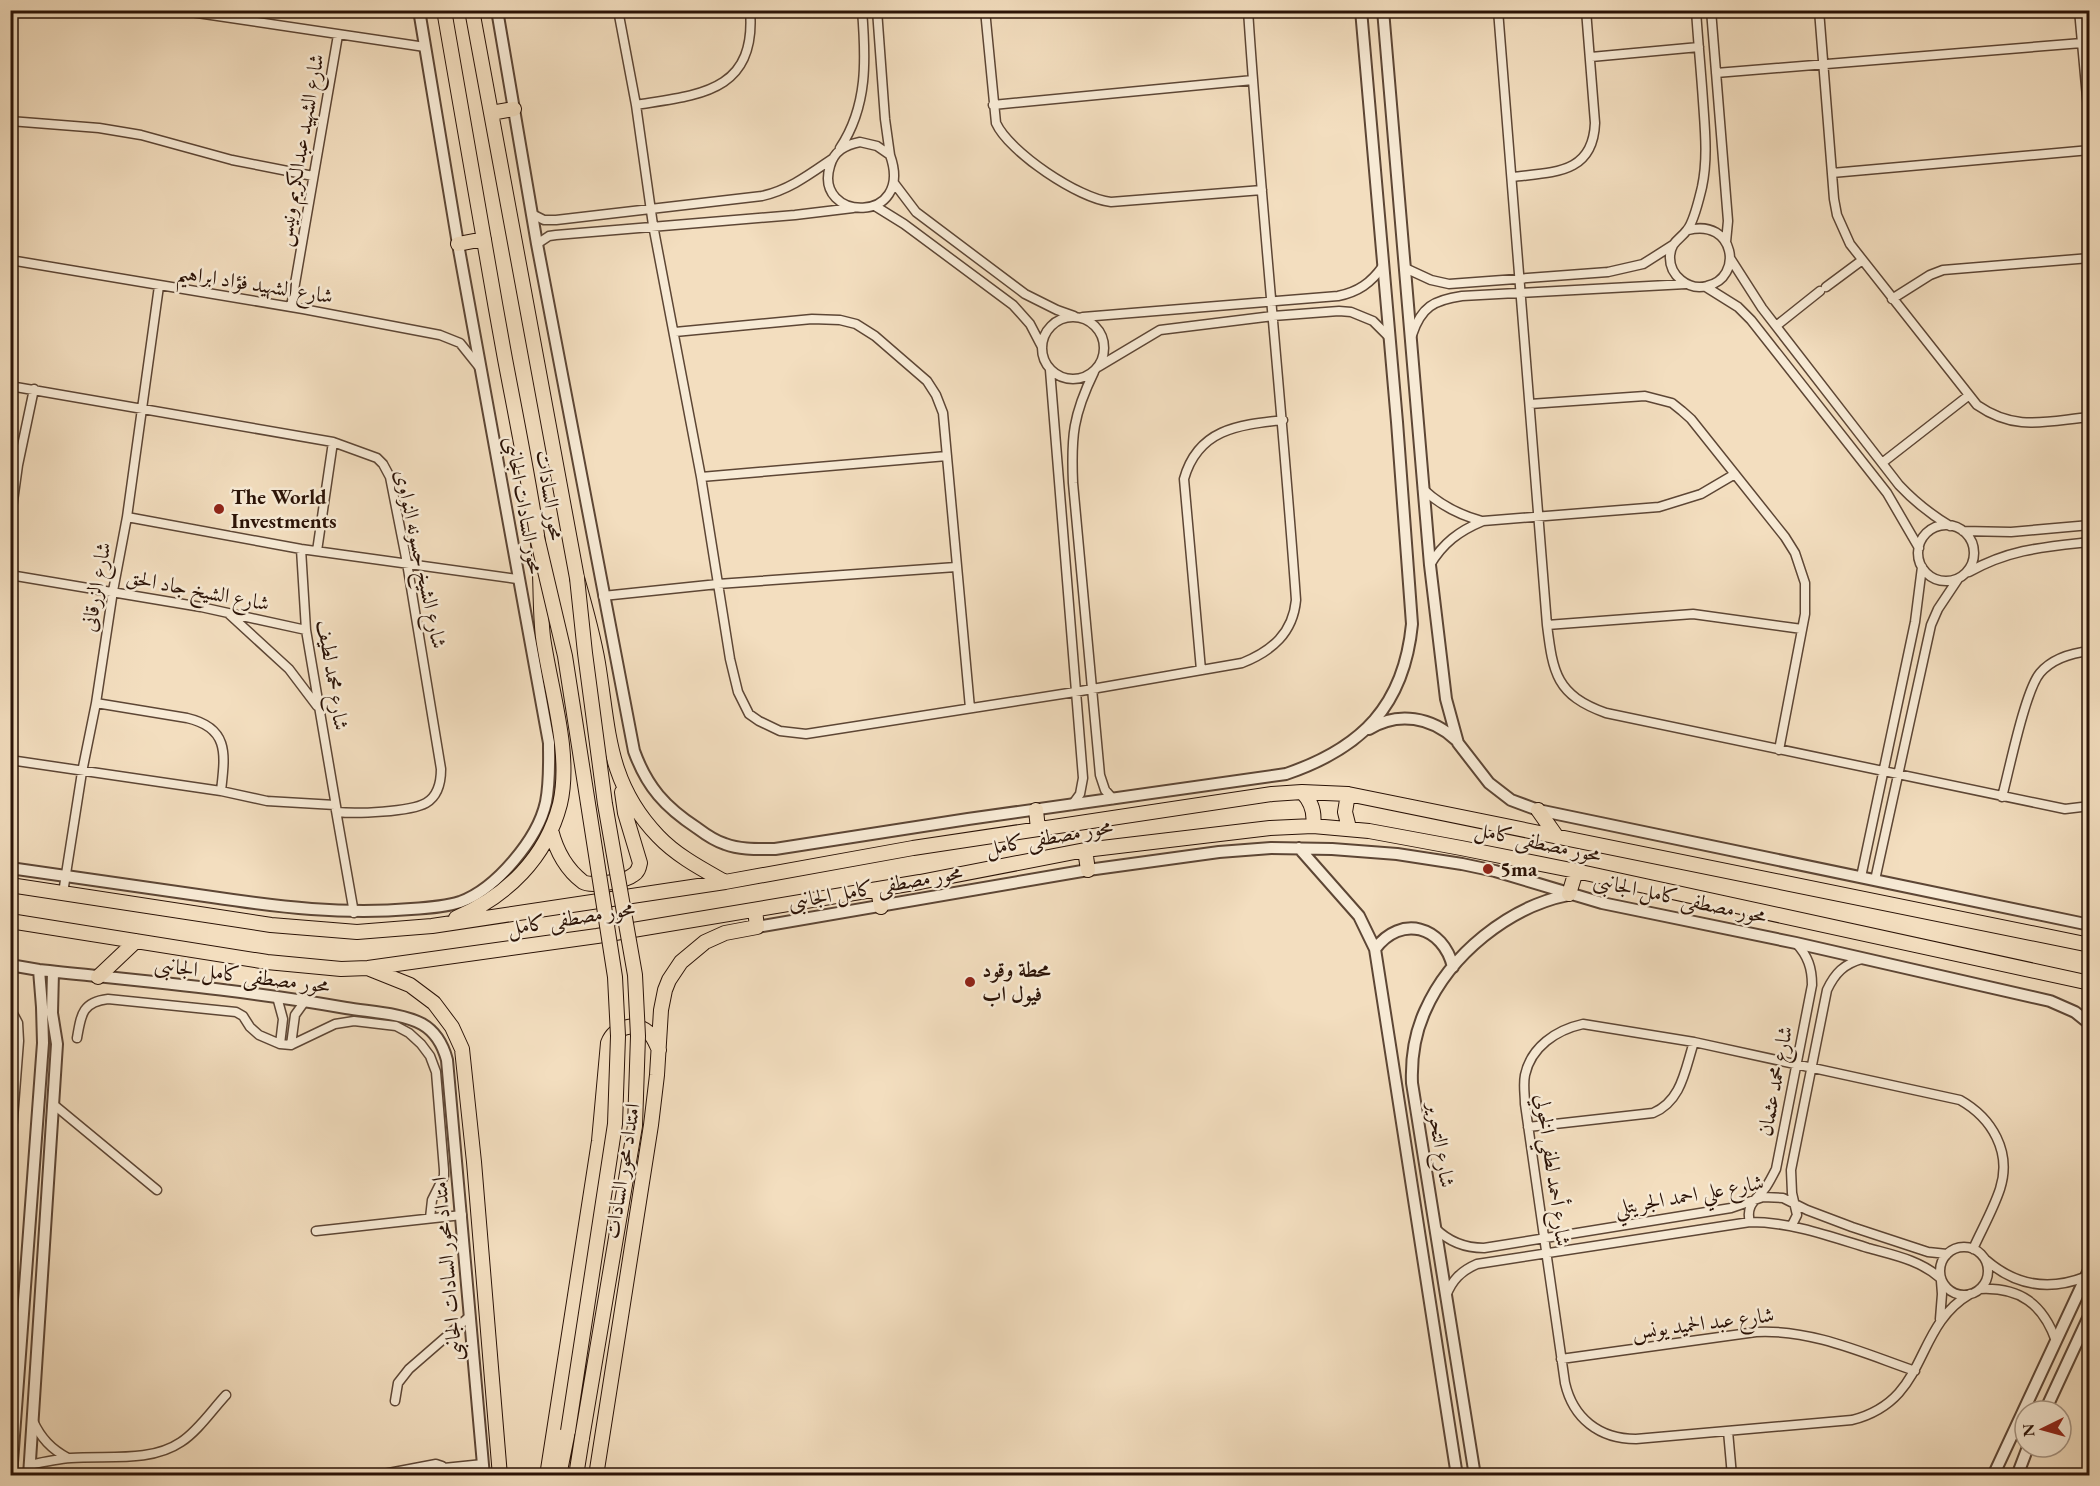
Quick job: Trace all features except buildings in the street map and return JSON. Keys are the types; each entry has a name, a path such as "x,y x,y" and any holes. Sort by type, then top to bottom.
{"main road":[{"name":"محور السادات","path":"432,926 471,911 503,891 531,864 551,830 561,796 564,761 543,636 537,537 444,10"},
{"name":"محور السادات","path":"472,10 577,578 595,646 611,751 617,773 635,808 659,838 690,862 725,882"},
{"path":"491,113 514,109"},
{"path":"458,244 484,239"},
{"path":"537,537 567,667 615,978 618,1026 615,1124 559,1476"},
{"path":"576,1476 635,1126 638,1036 635,975 605,804 577,578"},
{"path":"551,830 561,857 585,883 595,885 633,876 638,871 639,863 625,813 622,784"},
{"path":"1302,792 1312,805 1313,826"},
{"name":"محور مصطفى كامل","path":"10,885 271,925 332,932 357,932 432,926 725,882 913,848 1272,794 1302,792 1348,794 2090,945"},
{"path":"1348,794 1345,812 1349,828"},
{"path":"1036,810 1038,829"},
{"path":"1538,810 1557,837"},
{"name":"محور مصطفى كامل","path":"10,921 303,967 368,968 567,941 878,889 1085,850 1270,828 1313,826 1349,828 1576,871 2090,983"},
{"path":"1085,850 1088,870"},
{"path":"1569,894 1576,871"},
{"path":"878,889 881,907"},
{"path":"755,910 757,927"},
{"name":"امتداد محور السادات","path":"596,1476 651,1125 661,1010 665,990 681,962 696,948 715,937 757,927"},
{"path":"98,977 136,941"},
{"path":"368,968 410,985 428,998 444,1014 462,1049 474,1162 500,1476"},
{"path":"547,1476 596,1162 608,1043 610,1037 618,1030 633,1026 648,1033 659,1050"}],"street":[{"path":"177,10 425,47"},
{"name":"محور السادات الجانبى","path":"354,913 444,906 463,901 500,876 527,844 546,804 549,782 549,743 517,579 419,10"},
{"path":"497,10 537,244 634,751 641,771 653,791 667,806 723,844 757,849 786,848 1271,777 1286,774 1333,755 1363,733 1386,721 1413,718 1438,726 1458,742 1488,783 1511,800 1538,810 2087,925"},
{"path":"618,10 636,105 653,225 675,332 730,659 738,692 749,714 770,727 792,733 816,734 1242,663 1259,656 1285,634 1294,616 1296,600 1248,10"},
{"path":"636,105 704,93 725,82 741,63 747,51 751,29 750,10"},
{"path":"853,208 837,199 832,191 828,173 832,159 856,119 863,88 865,69 862,10"},
{"path":"537,244 549,236 556,235 853,208 864,209 883,201 890,193 894,183 894,174 885,118 877,10"},
{"path":"985,10 993,105 998,127 1010,143 1046,171 1094,198 1111,202 1262,190"},
{"path":"1361,10 1413,624 1410,645 1397,687 1387,705 1363,733"},
{"path":"1383,10 1430,565 1446,699 1458,742"},
{"path":"1498,10 1547,625 1551,660 1564,688 1588,707 1606,713 2002,797 2065,809 2090,806"},
{"path":"1512,177 1569,168 1581,161 1590,150 1595,137 1595,123 1587,10"},
{"path":"1688,230 1696,208 1706,162 1696,10"},
{"path":"1711,10 1728,221 1726,242 1730,258 1750,292 1882,463 1914,501 1931,514 1963,531 1970,538 1973,547 1974,557 1971,566 1942,601 1931,625 1875,880"},
{"path":"1819,10 1837,215 1846,237 1861,261 1968,396 1988,412 1999,418 2018,423 2090,417"},
{"path":"2079,10 2090,130"},
{"name":"شارع الشهيد عبدالكريم ونيس","path":"291,307 338,35"},
{"path":"1716,73 2082,43"},
{"path":"1591,57 1699,47"},
{"path":"993,105 1252,80"},
{"path":"10,121 99,128 141,135 232,160 313,176"},
{"path":"840,148 851,144 869,143 890,155"},
{"path":"1832,173 2090,150"},
{"path":"532,214 544,220 550,220 773,193 794,184 832,159"},
{"path":"894,183 916,212 1025,294 1097,327 1104,342 1103,360 1096,369 1079,406 1071,443 1100,775 1105,790 1113,799"},
{"path":"875,206 904,224 1013,305 1030,324 1042,347"},
{"path":"1686,284 1672,267 1670,256 1679,236 1698,227 1719,234 1726,242"},
{"path":"1405,268 1431,280 1449,284 1608,272 1643,264 1673,245"},
{"path":"1411,339 1420,315 1432,304 1444,299 1462,296 1686,284 1706,287 1723,277 1730,258"},
{"path":"1892,299 1942,270 2090,258"},
{"name":"شارع الشهيد فؤاد ابراهيم","path":"10,260 291,307 446,336 460,344 480,368"},
{"path":"1776,326 1861,261"},
{"path":"1072,805 1080,794 1083,778 1050,370 1042,355 1044,335 1051,325 1062,318 1349,294 1369,283 1383,266"},
{"name":"شارع الزرقانى","path":"63,893 127,517 159,286"},
{"path":"1706,287 1738,307 1751,320 1887,493 1919,548"},
{"path":"1050,370 1067,379 1086,377 1160,330 1273,316 1339,310 1351,312 1372,321 1389,338"},
{"path":"675,332 812,319 840,320 856,324 875,336 917,371 931,387 943,413 970,708"},
{"name":"شارع الشيخ حسونه النواوى","path":"10,386 333,442 370,454 383,464 390,477 407,563 441,769 440,782 432,798 427,802 416,807 375,812 288,803 10,760"},
{"path":"10,523 14,464 34,389"},
{"path":"1530,404 1645,396 1672,404 1691,419 1785,537 1801,567 1806,598 1779,750"},
{"path":"1882,463 1968,396"},
{"path":"1201,670 1184,479 1187,469 1197,452 1220,432 1252,423 1283,420"},
{"path":"1397,422 1418,421"},
{"path":"317,551 333,442"},
{"path":"701,477 947,456"},
{"path":"1430,565 1438,550 1451,538 1483,521 1666,505 1701,494 1735,474"},
{"path":"1423,489 1450,510 1483,521"},
{"path":"127,517 301,549 517,579"},
{"path":"1950,525 1934,528 1927,533 1919,548 1918,558 1922,567 1934,579 1950,581 1988,561 2012,553 2090,542"},
{"path":"1963,531 2011,532 2090,525"},
{"name":"شارع محمد لطيف","path":"301,549 306,630 354,913"},
{"path":"603,596 718,584 956,567"},
{"path":"1861,877 1915,622 1922,567"},
{"name":"شارع الشيخ جاد الحق","path":"10,575 201,607 306,630"},
{"path":"228,613 289,669 319,708"},
{"path":"1547,625 1693,614 1802,629"},
{"path":"2002,797 2035,681 2047,667 2064,656 2090,651"},
{"path":"96,703 198,720 212,729 220,737 223,746 224,764 220,791"},
{"name":"محور مصطفى كامل الجانبى","path":"757,927 1088,870 1227,851 1299,848 1365,851 1430,858 1495,871 1602,903 1865,958 2050,1001 2069,1009 2090,1024"},
{"name":"شارع التحرير","path":"1299,848 1359,916 1375,949 1456,1476"},
{"path":"10,868 279,907 354,913"},
{"name":"شارع التحرير","path":"1475,1476 1412,1083 1412,1062 1418,1029 1424,1012 1432,996 1453,967 1491,931 1512,917 1547,899 1569,894"},
{"path":"1375,949 1381,941 1397,931 1406,928 1425,931 1441,941 1447,948 1453,967"},
{"name":"شارع محمد عثمان","path":"1750,1222 1748,1212 1771,1180 1776,1169 1812,985 1812,973 1804,951 1796,943"},
{"name":"شارع محمد عثمان","path":"1792,1225 1797,1215 1792,1193 1791,1170 1827,990 1832,978 1847,965 1865,958"},
{"name":"محور مصطفى كامل الجانبى","path":"10,965 53,972 278,997 415,1021 433,1032 440,1040 447,1060"},
{"path":"11,1476 14,1390 41,1060 43,1016 39,970"},
{"path":"53,972 52,1013 57,1044 29,1470 69,1458 147,1454 172,1447 190,1435 226,1395"},
{"path":"278,997 283,1019 280,1044"},
{"path":"77,1038 80,1019 87,1006 93,1002 108,999 236,1012 243,1016 259,1035 280,1044 291,1045 335,1024 354,1021 396,1026 421,1044 430,1056 436,1072 444,1176 432,1200 430,1218"},
{"path":"291,1045 293,1020 305,1001"},
{"path":"10,1008 18,1023 19,1032 10,1156"},
{"name":"شارع أحمد لطفي الخولي","path":"1970,1294 1953,1306 1939,1323 1915,1371 1899,1393 1889,1403 1865,1416 1851,1420 1636,1439 1613,1437 1603,1433 1584,1420 1571,1403 1565,1383 1528,1127 1524,1095 1525,1075 1536,1051 1546,1041 1569,1027 1583,1024 1694,1042 1960,1100 1982,1114 1997,1136 2002,1154 2003,1174 2000,1189 1973,1249"},
{"path":"1528,1127 1653,1113 1662,1109 1675,1096 1694,1042"},
{"path":"41,1060 56,1061"},
{"name":"امتداد محور السادات الجانبى","path":"447,1060 484,1476"},
{"path":"53,1104 157,1190"},
{"path":"31,1182 48,1184"},
{"name":"شارع علي احمد الجريتلي","path":"1434,1227 1452,1242 1473,1248 1484,1248 1731,1208 1756,1198 1776,1197 1851,1227 1928,1252 1947,1254"},
{"path":"316,1231 462,1215"},
{"name":"شارع علي احمد الجريتلي","path":"1446,1296 1454,1280 1468,1268 1477,1264 1750,1222 1792,1225 1910,1260 1931,1270 1941,1279"},
{"path":"1984,1259 1988,1269 1986,1280 1980,1289 1962,1295 1946,1288 1941,1279 1941,1263 1947,1254 1958,1248 1973,1249 2010,1277 2025,1283 2055,1285 2087,1273"},
{"path":"1993,1476 2087,1273"},
{"name":"شارع أحمد لطفي الخولي","path":"1939,1323 1942,1309 1941,1279"},
{"path":"1980,1289 2008,1291 2028,1300 2044,1315 2056,1341"},
{"path":"2051,1399 2090,1314"},
{"path":"395,1401 398,1383 408,1369 470,1316"},
{"name":"شارع عبد الحميد يونس","path":"1561,1359 1756,1332 1779,1331 1815,1337 1915,1371"},
{"path":"32,1419 40,1436 58,1453 69,1458"},
{"path":"1728,1431 1732,1476"},
{"path":"2017,1476 2023,1459"},
{"path":"373,1476 436,1464 442,1466 443,1472 483,1464"}],"place":[{"name":"The World Investments","path":"219,509"},
{"name":"5ma","path":"1488,869"},
{"name":"محطة وقود فيول اب","path":"970,982"}]}
